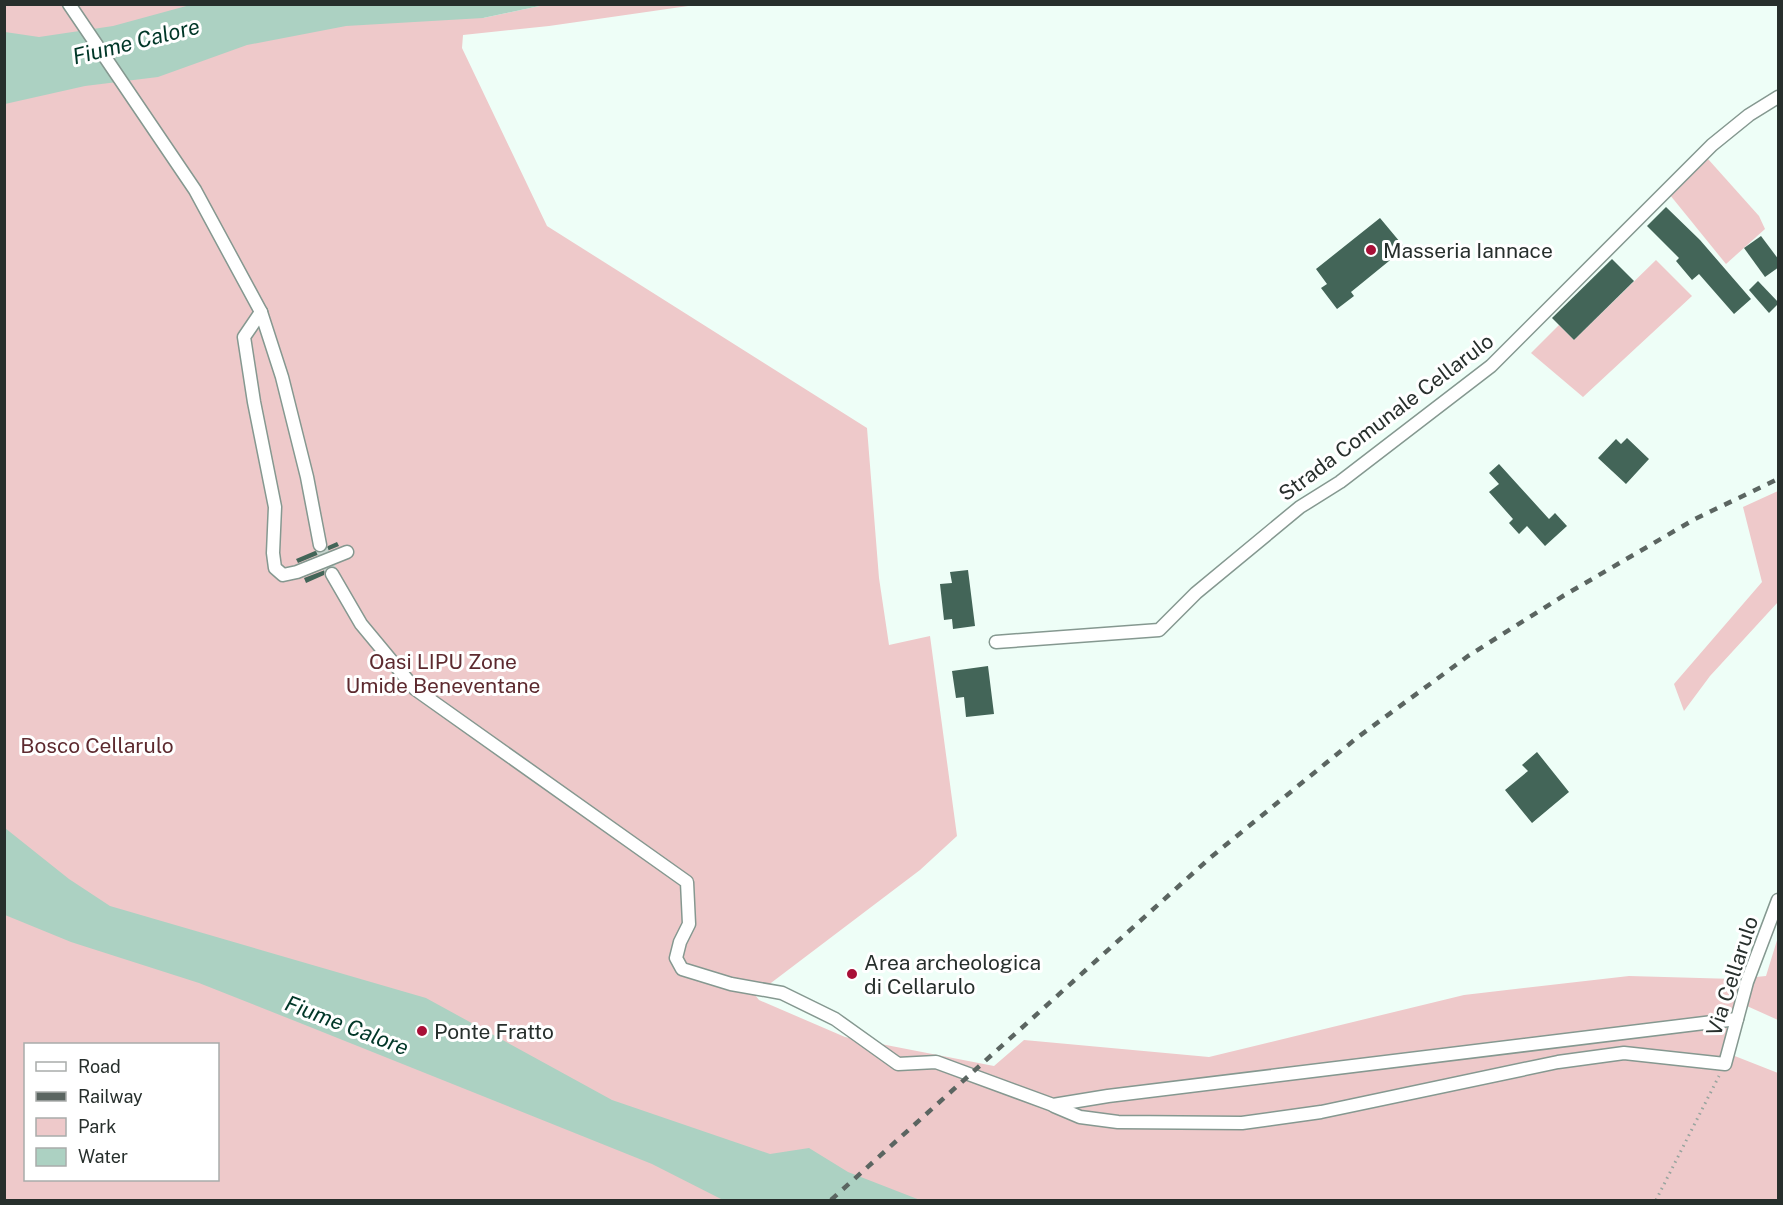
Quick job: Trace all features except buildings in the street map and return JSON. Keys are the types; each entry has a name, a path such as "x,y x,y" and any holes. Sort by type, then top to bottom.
{"street":[{"path":"69,4 195,190 261,312 282,377 307,477 320,545"},
{"name":"Strada Comunale Cellarulo","path":"996,642 1159,630 1196,593 1300,507 1340,482 1491,366 1712,146 1749,115 1779,98"},
{"path":"261,312 244,337 254,402 275,507 273,553 275,568 283,575 297,573 347,552"},
{"path":"332,574 361,624 415,689 687,882 689,924 680,942 676,958 682,969 731,984 782,993 835,1019 898,1064 936,1062 1080,1116 1118,1122 1242,1123 1321,1112 1558,1062 1624,1053 1725,1064"},
{"name":"Via Cellarulo","path":"1725,1064 1747,982 1779,900"},
{"path":"1053,1106 1108,1096 1737,1019"}],"path":[{"path":"1656,1200 1725,1064"}],"green space":[{"name":"Oasi LIPU Zone Umide Beneventane","path":"5,5 500,5 483,18 544,5 695,5 549,26 463,35 462,48 547,226 867,428 879,578 889,645 930,636 957,836 920,870 755,995 759,1000 845,1037 994,1066 1024,1040 1209,1057 1464,995 1629,976 1735,979 1766,976 1778,937 1778,1020 1738,1002 1722,1051 1778,1073 1778,1200 5,1200"},
{"path":"1708,159 1759,216 1765,229 1726,264 1670,195"},
{"path":"1656,260 1692,296 1583,397 1531,353 1559,325 1574,340"},
{"path":"1778,491 1778,602 1710,676 1684,711 1674,684 1762,582 1743,507"}],"water":[{"name":"Fiume Calore","path":"190,5 544,5 483,18 346,26 247,45 158,77 85,86 5,104 5,32 39,37 113,26"},
{"name":"Fiume Calore","path":"5,828 69,879 110,906 426,998 612,1100 770,1154 809,1148 848,1172 920,1200 723,1200 652,1164 199,983 71,942 5,915"}],"tunnel":[{"path":"320,545 332,574"}],"railway":[{"path":"831,1200 1211,857 1358,737 1468,656 1563,596 1695,519 1778,479"}],"place":[{"name":"Masseria Iannace","path":"1371,250"},
{"name":"Area archeologica di Cellarulo","path":"852,974"},
{"name":"Ponte Fratto","path":"422,1031"}],"park label":[{"name":"Bosco Cellarulo","path":"97,745"}]}
